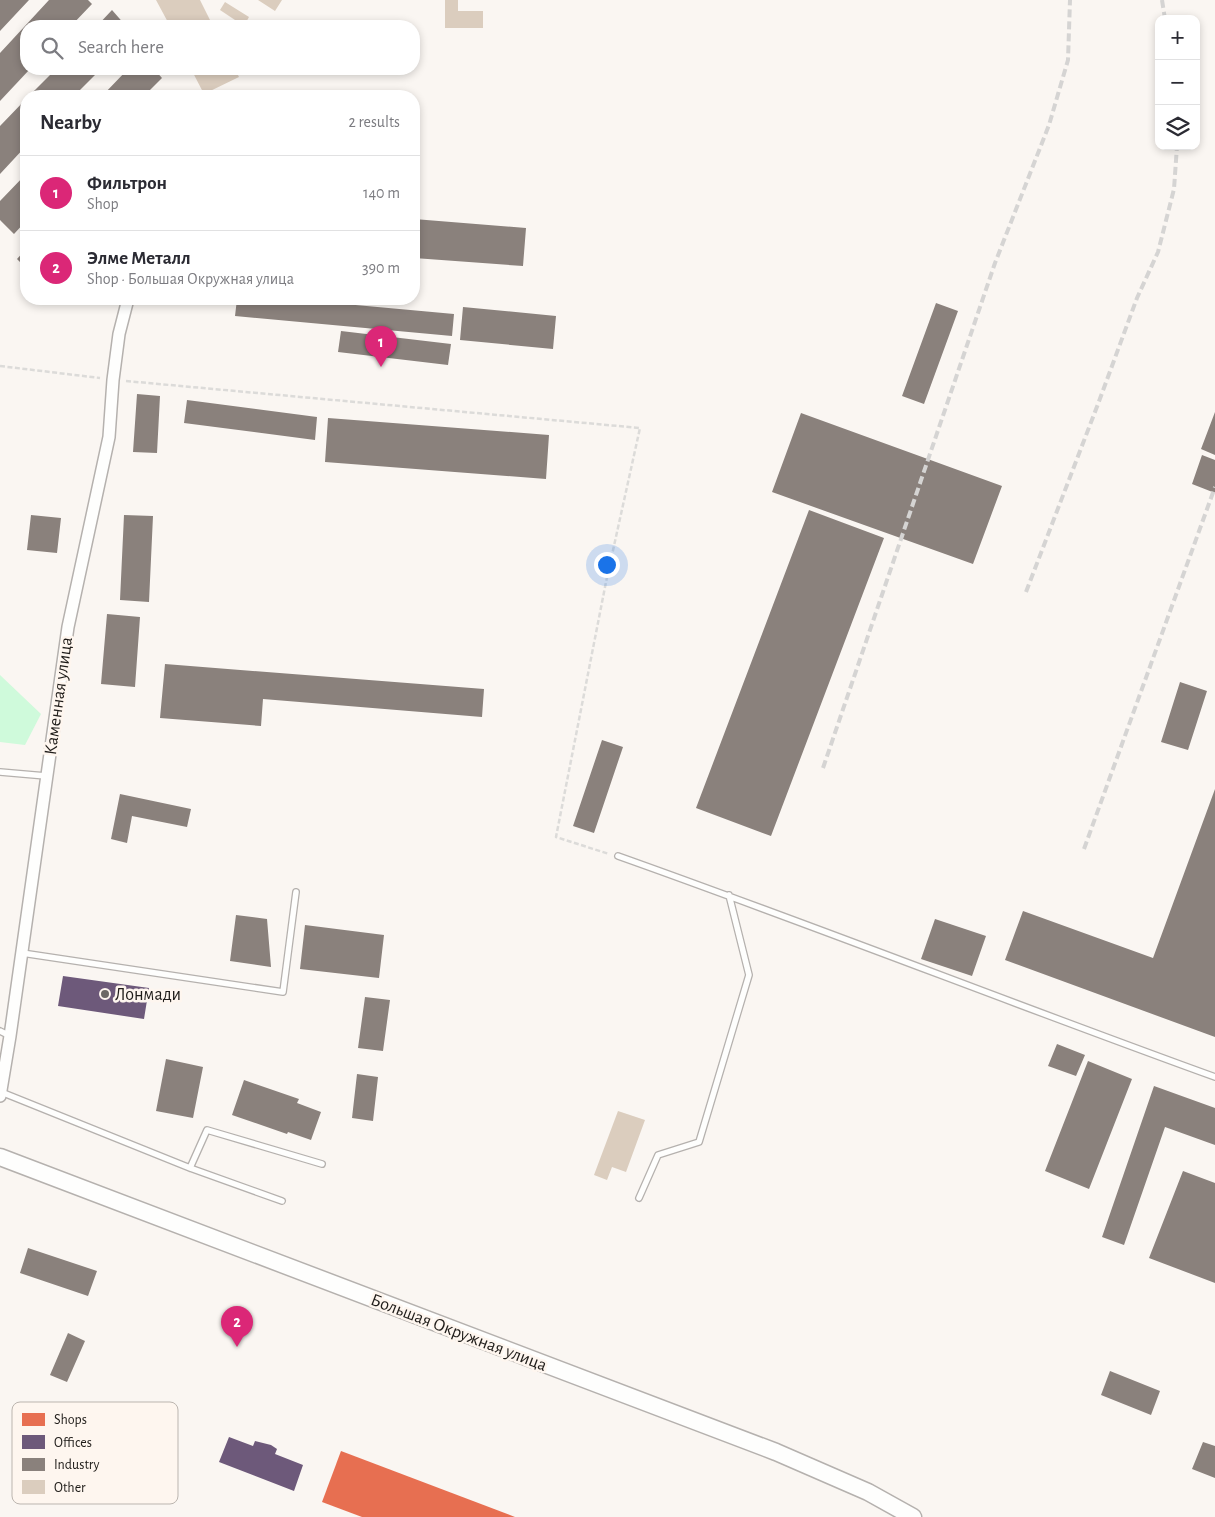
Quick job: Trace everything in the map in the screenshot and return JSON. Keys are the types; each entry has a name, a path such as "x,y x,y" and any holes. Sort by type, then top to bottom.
{"main road":[{"name":"Большая Окружная улица","path":"0,1158 767,1449 868,1492 913,1517"}],"street":[{"name":"Каменная улица","path":"0,1094 5,1033 22,952 68,627 93,504 109,438 118,334 126,305"}],"lane":[{"path":"0,772 46,776"},
{"path":"618,856 729,895 1050,1018 1215,1077"},
{"path":"22,952 283,992 296,892"},
{"path":"639,1198 658,1156 699,1142 730,1040 749,975 729,895"},
{"path":"0,1094 190,1168 282,1201"},
{"path":"190,1168 207,1130 322,1164"}],"path":[{"path":"0,366 113,380 640,428 606,582 556,837 618,856"}],"green space":[{"path":"0,675 41,714 25,745 0,742"}],"building: Shops":[{"path":"341,1451 515,1517 362,1517 322,1502"}],"building: Offices":[{"path":"63,976 149,988 144,1019 58,1006"},
{"path":"229,1437 253,1446 255,1441 271,1445 277,1449 275,1454 303,1465 294,1491 219,1462"}],"building: Industry":[{"path":"0,0 29,0 0,31"},
{"path":"49,0 88,0 92,4 77,20 31,20"},
{"path":"112,10 121,20 103,20"},
{"path":"20,31 20,75 24,75 0,101 0,53"},
{"path":"50,75 95,75 80,90 35,90"},
{"path":"122,75 159,75 162,78 150,90 108,90"},
{"path":"20,105 20,152 0,174 0,126"},
{"path":"20,180 20,228 14,234 0,220 0,201"},
{"path":"420,219 526,228 523,266 420,258"},
{"path":"936,303 958,311 924,404 902,396"},
{"path":"236,305 356,305 454,314 452,336 235,316"},
{"path":"463,307 556,316 553,349 460,340"},
{"path":"341,331 451,344 448,365 338,352"},
{"path":"137,394 160,396 157,453 133,452"},
{"path":"187,400 317,417 315,440 184,423"},
{"path":"1215,412 1215,455 1201,449"},
{"path":"801,413 1002,486 973,564 772,492"},
{"path":"328,418 549,435 546,479 325,462"},
{"path":"1202,455 1215,460 1215,493 1192,484"},
{"path":"809,510 884,538 771,836 696,808"},
{"path":"31,515 61,518 57,553 27,550"},
{"path":"124,515 153,516 149,602 120,600"},
{"path":"107,614 140,617 135,687 101,684"},
{"path":"165,664 484,689 482,717 263,699 261,726 160,718"},
{"path":"1180,682 1207,691 1188,750 1161,742"},
{"path":"602,740 623,747 594,833 573,826"},
{"path":"1215,789 1215,1037 1005,960 1023,911 1153,958"},
{"path":"120,794 191,809 187,827 132,816 127,843 111,839"},
{"path":"236,915 267,919 271,967 230,961"},
{"path":"935,919 986,936 972,976 921,959"},
{"path":"305,925 384,935 379,978 300,969"},
{"path":"365,997 390,1000 383,1051 358,1048"},
{"path":"1057,1044 1085,1055 1076,1076 1048,1066"},
{"path":"166,1059 203,1067 193,1118 156,1111"},
{"path":"1088,1061 1132,1079 1089,1189 1045,1171"},
{"path":"357,1074 378,1077 373,1121 352,1118"},
{"path":"244,1080 299,1099 297,1103 321,1112 311,1140 288,1132 287,1134 232,1115"},
{"path":"1154,1086 1215,1108 1215,1145 1165,1127 1124,1245 1102,1237"},
{"path":"1183,1171 1215,1183 1215,1283 1149,1258"},
{"path":"28,1248 97,1271 88,1296 20,1273"},
{"path":"68,1333 85,1341 67,1382 50,1375"},
{"path":"1110,1371 1160,1391 1151,1415 1101,1395"},
{"path":"1203,1442 1215,1446 1215,1478 1192,1469"}],"building: Other":[{"path":"156,0 200,0 210,20 167,20"},
{"path":"258,0 282,0 275,11"},
{"path":"445,0 458,0 458,11 483,11 483,28 445,28"},
{"path":"225,2 249,17 247,20 235,20 220,10"},
{"path":"194,75 238,75 239,77 212,90 202,90"},
{"path":"618,1111 645,1120 626,1172 612,1167 607,1180 594,1175"}],"railway":[{"path":"823,768 995,263 1049,125 1068,60 1070,0"},
{"path":"1162,0 1164,15"},
{"path":"1026,592 1137,298 1158,252 1174,189 1177,150"},
{"path":"1084,849 1215,487"}],"place":[{"name":"Фильтрон","path":"381,367"},
{"name":"Лонмади","path":"105,994"},
{"name":"Элме Металл","path":"237,1347"}]}
